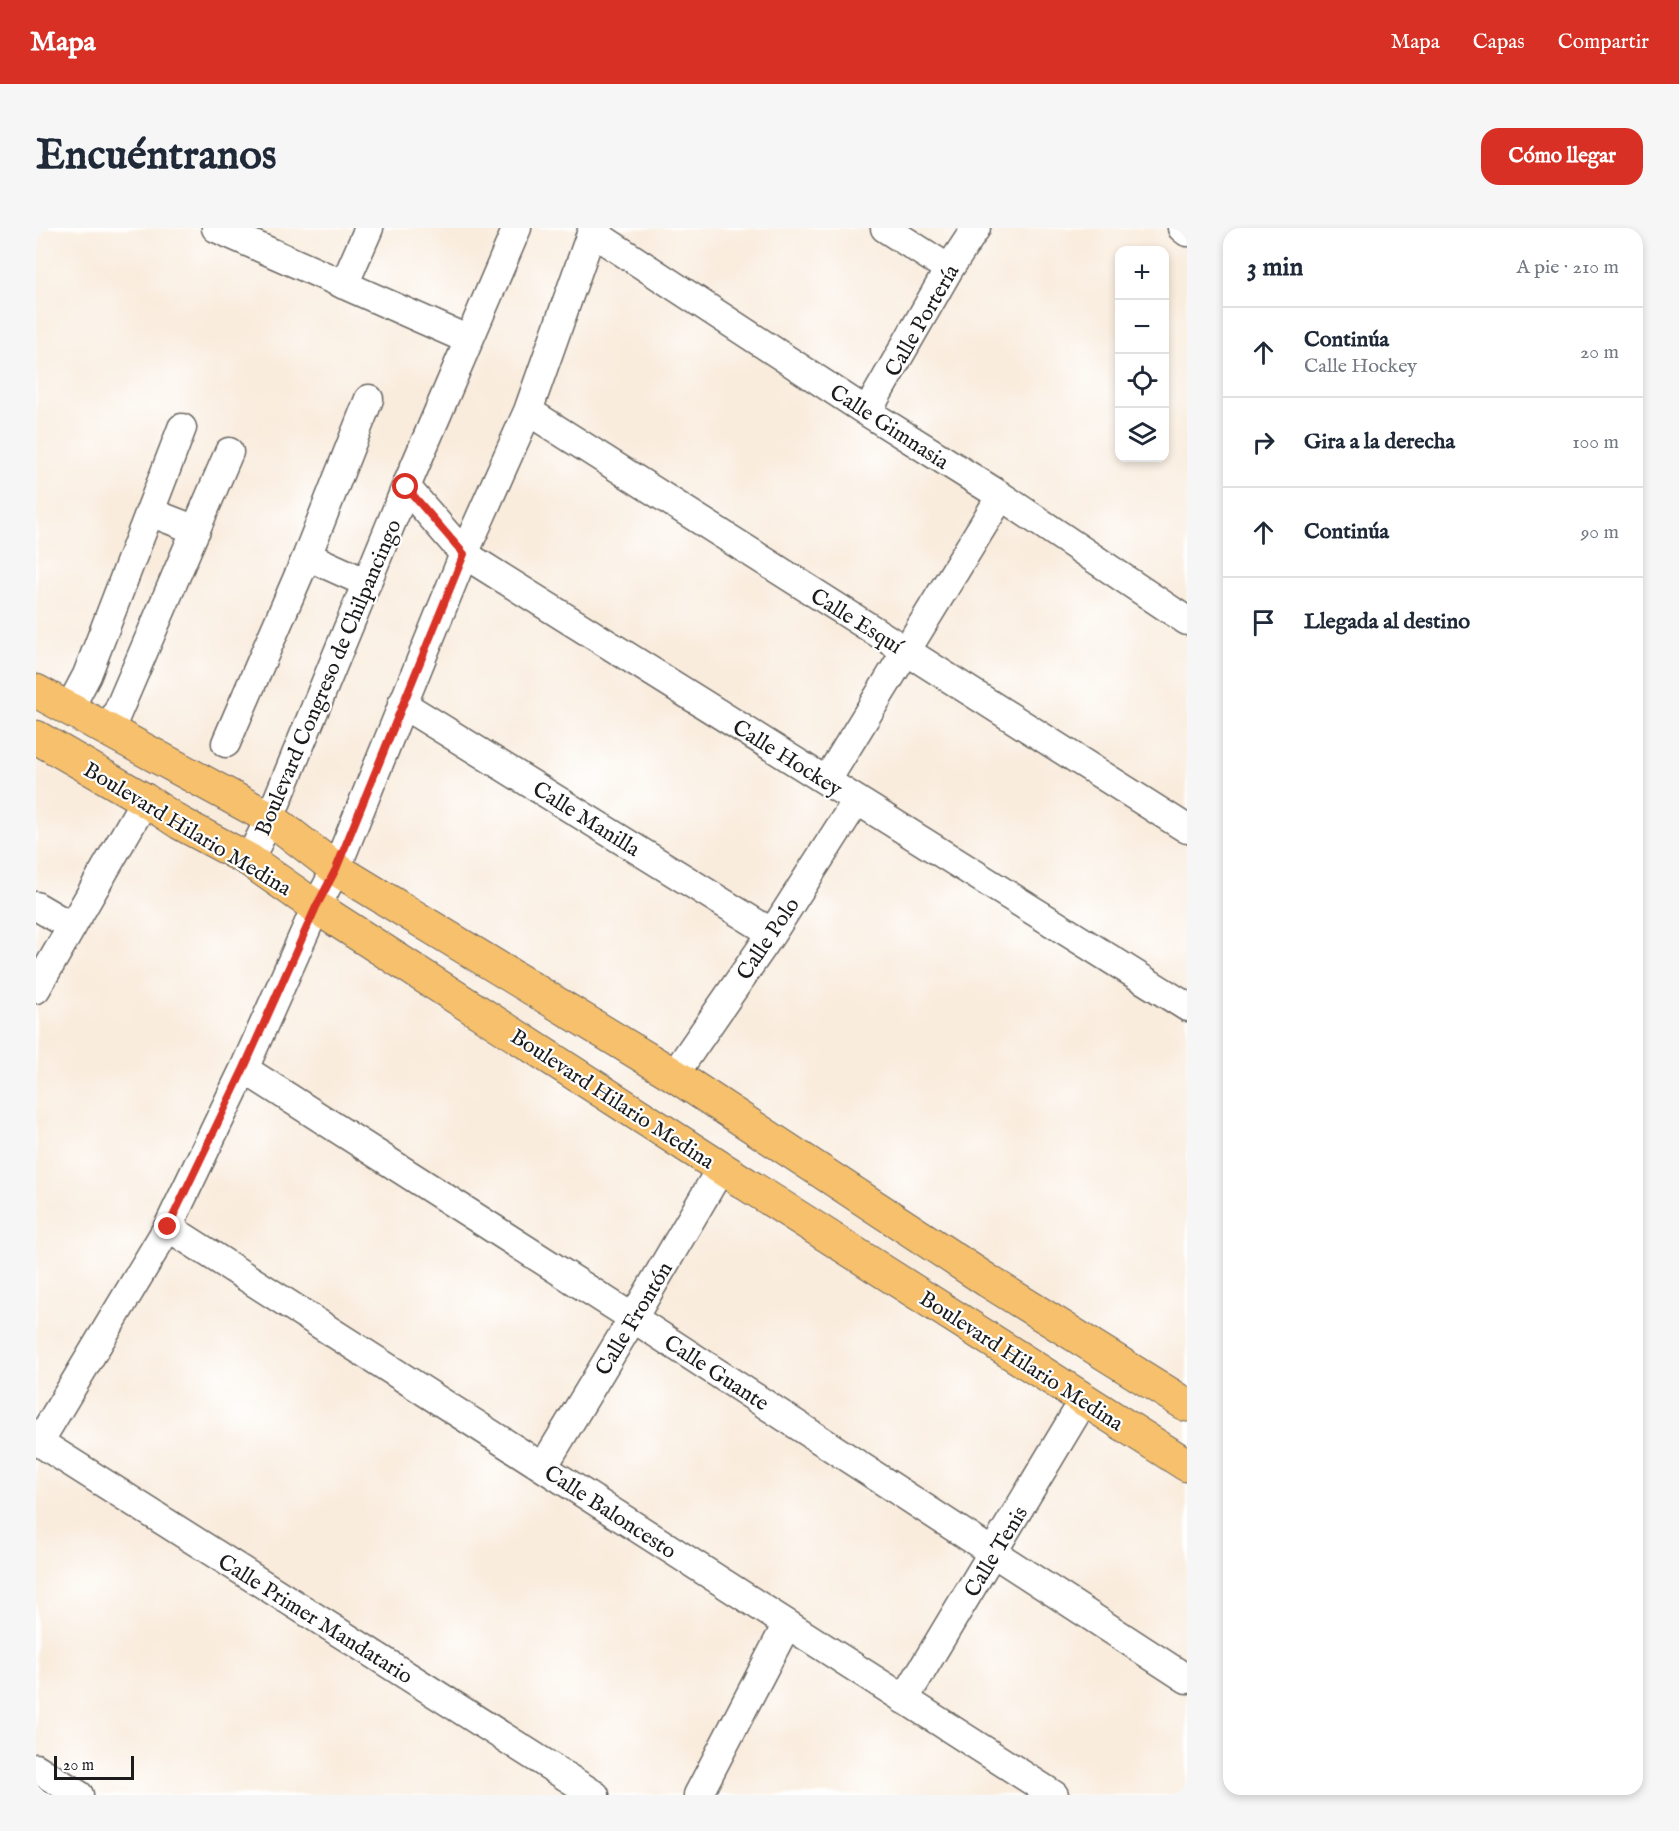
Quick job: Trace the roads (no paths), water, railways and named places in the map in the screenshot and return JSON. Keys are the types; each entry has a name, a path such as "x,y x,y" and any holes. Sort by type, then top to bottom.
{"main road":[{"name":"Boulevard Hilario Medina","path":"36,690 109,732 270,818 336,869 674,1075 978,1275 1185,1399"},
{"name":"Boulevard Hilario Medina","path":"36,737 180,823 249,860 316,907 720,1168 1187,1465"}],"street":[{"path":"216,228 469,340"},
{"path":"344,285 369,228"},
{"name":"Boulevard Congreso de Chilpancingo","path":"249,860 270,818 406,487 517,228"},
{"path":"885,228 950,269"},
{"name":"Calle Portería","path":"867,412 976,228"},
{"path":"1182,228 1187,232"},
{"path":"37,1441 168,1227 244,1068 316,907 336,869 464,554 528,411 592,230"},
{"name":"Calle Gimnasia","path":"592,230 1187,621"},
{"path":"226,743 307,556 369,399"},
{"name":"Calle Esquí","path":"528,411 1187,830"},
{"path":"69,709 87,675 182,428"},
{"path":"109,732 229,452"},
{"name":"Calle Hockey","path":"406,487 464,554 1187,1007"},
{"path":"827,780 1000,496"},
{"path":"150,512 196,530"},
{"path":"307,556 367,583"},
{"name":"Calle Manilla","path":"402,704 772,933"},
{"name":"Calle Polo","path":"674,1075 772,933 857,800"},
{"path":"36,989 145,801"},
{"path":"36,906 72,927"},
{"name":"Calle Guante","path":"244,1068 1187,1679"},
{"name":"Calle Frontón","path":"543,1467 720,1168"},
{"name":"Calle Baloncesto","path":"168,1227 1054,1795"},
{"name":"Calle Tenis","path":"904,1700 1084,1400"},
{"name":"Calle Primer Mandatario","path":"37,1441 595,1795"},
{"path":"698,1795 788,1624"},
{"path":"36,1768 79,1795"}]}
